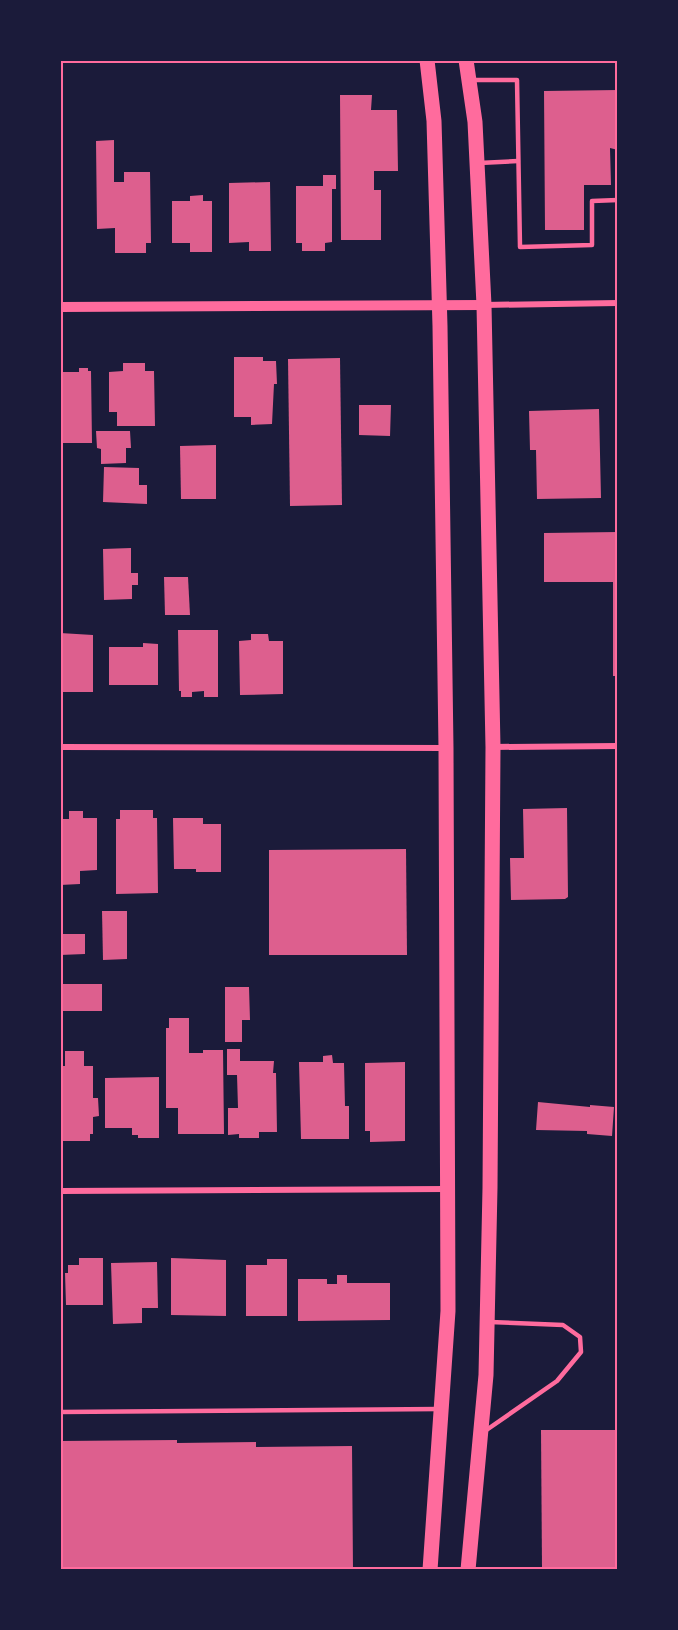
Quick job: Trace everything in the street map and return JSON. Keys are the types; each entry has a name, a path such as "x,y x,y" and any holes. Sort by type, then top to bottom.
{"main road":[{"path":"427,60 434,121 440,306 446,748 448,1189 448,1311 430,1570"},
{"path":"466,60 475,122 484,305 493,747 486,1375 468,1570"}],"street":[{"path":"60,307 618,303"},
{"path":"493,747 618,746"},
{"path":"60,747 446,748"},
{"path":"60,1191 448,1189"}],"lane":[{"path":"469,81 516,80 520,247 592,245 592,201 618,200"},
{"path":"477,163 518,161"},
{"path":"482,1433 557,1381 581,1352 580,1337 563,1325 487,1322"},
{"path":"60,1412 442,1409"}],"building":[{"path":"618,90 618,150 610,148 609,112 611,185 584,185 584,230 545,230 544,91"},
{"path":"340,95 372,95 371,110 397,110 398,171 374,171 374,190 381,190 381,240 341,240"},
{"path":"114,140 114,182 124,182 124,172 150,172 151,243 146,243 146,253 115,253 115,228 97,229 96,141"},
{"path":"323,175 336,175 336,189 332,189 332,242 325,243 325,251 302,251 302,243 296,243 296,186 323,186"},
{"path":"270,182 271,251 249,251 249,242 229,243 229,183"},
{"path":"203,195 203,201 212,201 212,252 190,252 190,243 172,243 172,201 190,201 190,196"},
{"path":"234,357 263,357 263,361 276,361 277,384 274,384 272,424 251,425 251,417 234,417"},
{"path":"340,358 342,505 290,506 288,359"},
{"path":"123,363 145,363 145,371 154,371 155,426 117,426 117,412 109,412 109,372 123,371"},
{"path":"79,368 88,368 88,371 91,371 92,443 60,443 60,372 79,372"},
{"path":"359,405 391,405 390,436 359,435"},
{"path":"599,409 601,498 537,499 536,450 530,450 529,411"},
{"path":"96,431 130,431 131,448 126,448 126,463 101,464 101,449 97,448"},
{"path":"216,445 216,499 181,499 180,446"},
{"path":"104,467 139,468 139,485 147,485 147,504 103,502"},
{"path":"618,532 618,676 613,676 613,582 544,582 544,533"},
{"path":"131,548 131,573 138,573 138,585 132,585 132,599 104,600 103,549"},
{"path":"164,577 188,577 190,615 165,615"},
{"path":"178,630 218,630 218,697 204,697 204,691 192,692 192,697 181,697"},
{"path":"60,633 93,635 93,692 60,692"},
{"path":"251,634 268,634 269,641 283,641 283,694 240,695 239,641 251,640"},
{"path":"143,643 158,644 158,685 109,685 109,647 143,647"},
{"path":"567,808 568,897 565,899 511,900 510,858 524,858 523,809"},
{"path":"120,810 153,810 153,818 157,818 158,893 116,894 116,819 120,819"},
{"path":"69,811 83,811 83,818 97,818 97,870 80,871 80,884 60,885 60,819 69,819"},
{"path":"173,818 203,818 203,824 221,824 221,872 174,869"},
{"path":"406,849 407,955 269,955 269,850"},
{"path":"102,911 127,911 127,959 103,960"},
{"path":"60,934 85,934 85,954 60,955"},
{"path":"63,984 102,984 102,1011 62,1011"},
{"path":"225,987 249,987 250,1020 242,1020 242,1042 225,1042"},
{"path":"169,1018 189,1018 189,1053 223,1050 224,1134 178,1134 178,1108 166,1108 166,1028 169,1028"},
{"path":"227,1049 240,1049 240,1061 274,1061 277,1132 259,1132 259,1138 239,1138 239,1134 228,1135 228,1108 238,1108 237,1075 227,1075"},
{"path":"65,1051 84,1051 84,1066 93,1066 93,1098 98,1098 99,1116 93,1117 93,1134 90,1134 90,1141 60,1141 60,1066 65,1066"},
{"path":"332,1055 333,1063 344,1063 345,1106 349,1106 349,1139 301,1139 299,1062 323,1062 323,1056"},
{"path":"405,1062 405,1141 370,1142 370,1131 365,1131 365,1063"},
{"path":"159,1077 159,1138 138,1138 138,1135 132,1135 132,1128 105,1128 105,1078"},
{"path":"538,1102 614,1107 612,1136 587,1134 587,1131 536,1130"},
{"path":"79,1258 103,1258 103,1305 66,1305 65,1273 68,1273 68,1265 79,1265"},
{"path":"171,1258 226,1260 226,1316 171,1315"},
{"path":"267,1259 287,1259 287,1316 246,1316 246,1265 267,1265"},
{"path":"157,1262 158,1308 142,1308 142,1323 113,1324 111,1263"},
{"path":"337,1275 347,1275 347,1283 390,1283 390,1320 298,1321 298,1279 327,1279 327,1284 337,1284"},
{"path":"541,1430 618,1430 618,1568 542,1568"},
{"path":"177,1440 177,1443 256,1442 256,1447 352,1446 353,1570 60,1570 60,1441"}]}
